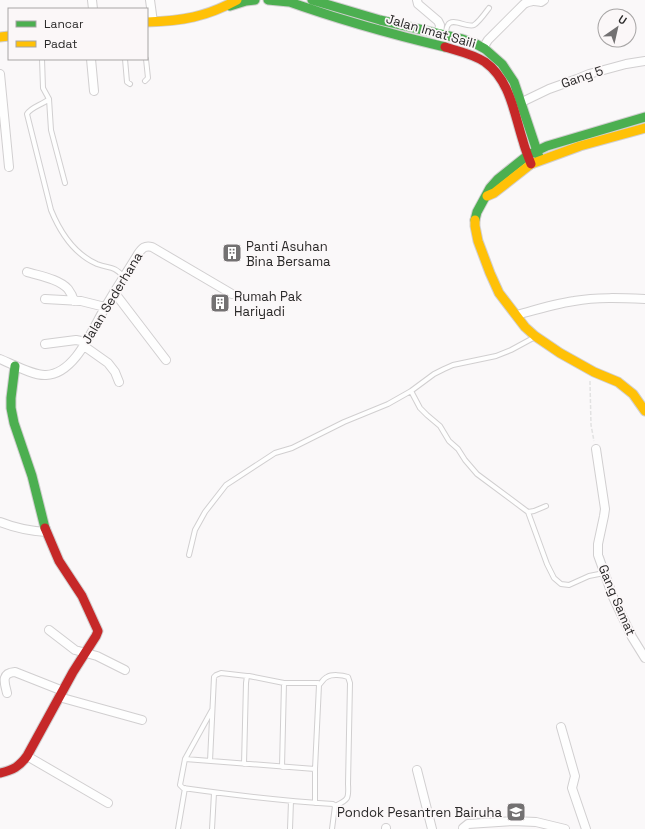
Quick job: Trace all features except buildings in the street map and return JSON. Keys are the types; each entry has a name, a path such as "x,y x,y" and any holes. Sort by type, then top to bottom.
{"main road":[{"path":"224,8 237,0"},
{"path":"150,22 184,20 208,14 246,1 255,0"},
{"name":"Jalan Imat Saili","path":"268,0 286,1 384,32 460,51 485,62 497,74 508,92 522,142 534,158"},
{"name":"Jalan Imat Saili","path":"312,0 354,13 454,37 483,48 500,62 514,82 522,102 533,139 534,158"},
{"path":"645,117 547,146 494,193 486,196 479,206 475,217 478,242 499,293 525,327 535,336 560,353 594,372 619,379 633,394 645,411"},
{"path":"534,158 645,128"},
{"path":"0,773 16,768 27,756 61,694 96,636 98,630 82,596 57,557 46,532 32,476 12,415 11,398 15,366"}],"street":[{"path":"150,0 150,22"},
{"path":"417,0 418,4 438,21 442,35"},
{"path":"483,48 488,40 526,1 541,2 544,0"},
{"path":"91,60 94,91"},
{"name":"Gang 5","path":"522,102 549,89 589,74 626,64 645,61"},
{"path":"0,74 9,167"},
{"name":"Jalan Sederhana","path":"0,359 37,374 47,375 57,373 62,370 74,359 85,344 114,292 142,249 148,246 232,294"},
{"path":"27,272 58,282 65,286 70,291 74,301"},
{"path":"114,292 166,360"},
{"path":"45,299 88,302 105,307"},
{"path":"516,315 573,301 597,299 645,299"},
{"path":"45,344 76,340 85,344 108,363 115,372 119,382"},
{"name":"Gang Samat","path":"596,449 605,509 598,544 598,555 613,597 632,637 645,658"},
{"path":"0,522 32,531 46,532"},
{"path":"48,630 72,648 97,656 125,670"},
{"path":"7,693 4,679 11,672 14,672 61,694 142,720"},
{"path":"560,727 575,776 572,788 586,829"},
{"path":"27,756 108,803"},
{"path":"416,770 432,829"},
{"path":"463,828 468,824 513,821 536,822 565,829"}],"lane":[{"path":"442,35 450,23 455,22 467,25 477,23 489,8"},
{"path":"42,60 43,88 49,100 51,130 65,183"},
{"path":"125,60 127,82 130,84"},
{"path":"145,81 148,78 146,60"},
{"path":"49,100 28,111 27,114 55,221 68,241 83,256 99,265 114,268 124,277"},
{"path":"189,555 195,530 205,512 226,485 275,453 292,448 344,422 388,404 444,369 453,365 496,356 511,350 535,336"},
{"path":"411,391 420,408 440,426 450,441 477,474 528,512 547,564 554,578 561,584 569,585 589,576 604,573"},
{"path":"528,512 534,512 546,506"},
{"path":"210,761 214,680 216,675 221,673 284,683 318,683 320,685"},
{"path":"315,803 315,769 320,685 326,677 343,675 348,677 350,683 349,792 346,800 335,806"},
{"path":"244,764 247,676"},
{"path":"282,767 284,683"},
{"path":"212,710 185,759 181,787 291,801 333,804 335,806"},
{"path":"185,759 315,769"},
{"path":"178,829 185,788"},
{"path":"212,829 214,792"},
{"path":"290,829 291,801"},
{"path":"332,829 335,806"}],"path":[{"path":"594,372 590,383 592,425 596,449"}],"traffic: fast":[{"path":"230,6 255,0"},
{"path":"268,0 289,2"},
{"path":"284,0 364,26 445,47"},
{"path":"312,0 380,20 462,39 485,49 502,64 514,82 540,160"},
{"path":"475,220 477,212 490,188 498,179 528,155 547,146 645,117"},
{"path":"15,366 11,408 14,423 32,476 45,528"}],"traffic: slow":[{"path":"148,22 171,21 194,17 226,6 237,0"},
{"path":"0,37 8,36"},
{"path":"487,196 494,193 531,164 580,146 645,128"},
{"path":"475,220 478,241 499,293 525,327 535,336 560,353 594,372 618,382 633,394 645,411"}],"traffic: jam":[{"path":"445,47 480,59 493,69 500,78 506,88 514,108 531,164"},
{"path":"0,773 15,768 27,756 73,672 98,631 82,596 59,561 45,528"}],"place":[{"name":"Panti Asuhan Bina Bersama","path":"232,253"},
{"name":"Rumah Pak Hariyadi","path":"220,303"},
{"name":"Pondok Pesantren Bairuha","path":"516,812"}]}
